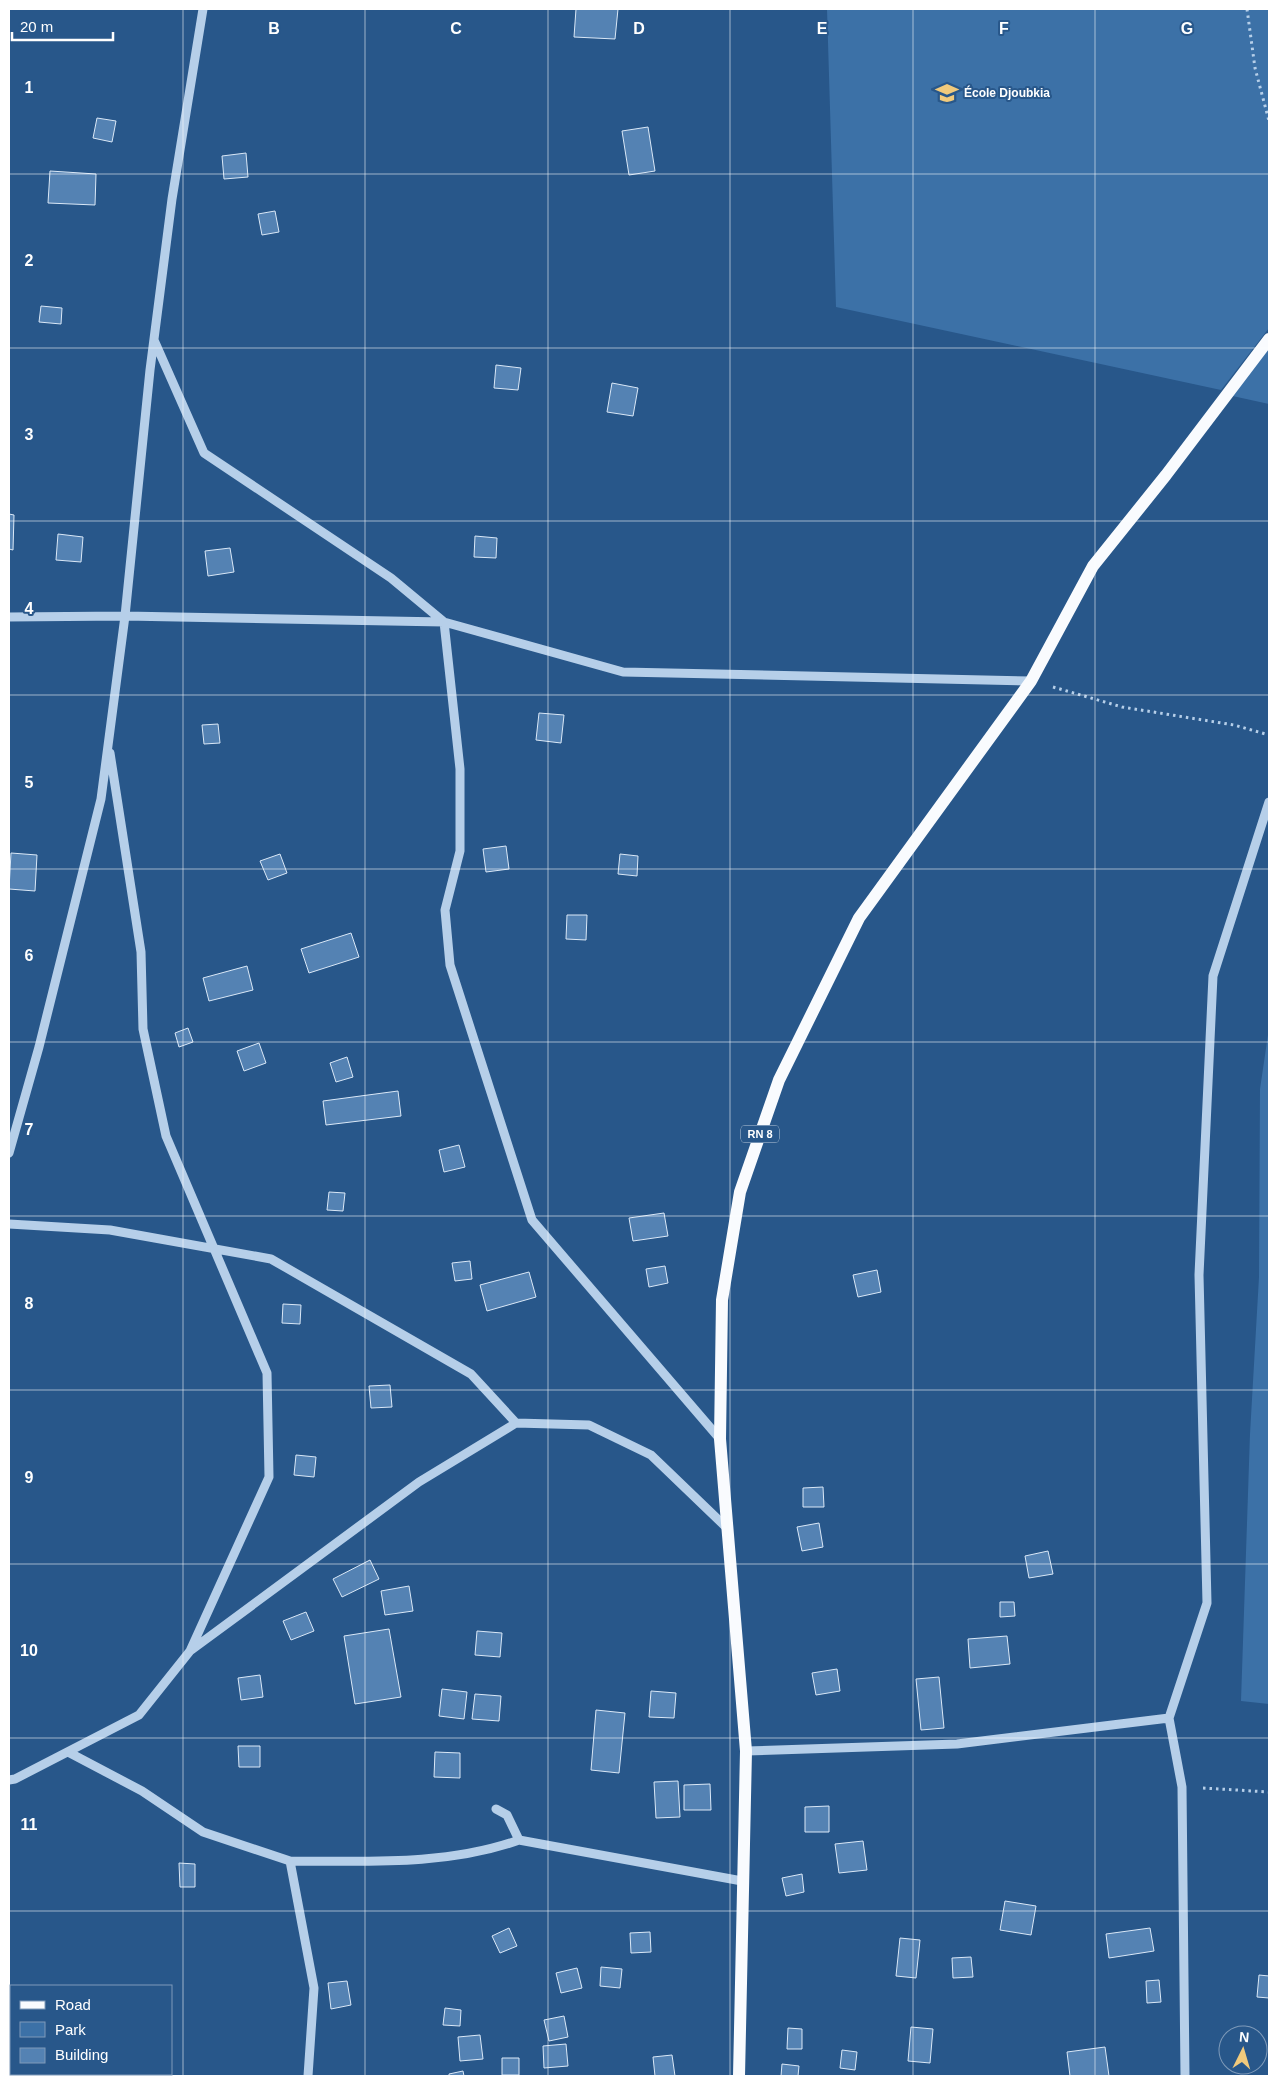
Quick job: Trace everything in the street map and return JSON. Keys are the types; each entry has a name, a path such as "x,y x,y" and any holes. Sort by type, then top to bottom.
{"main road":[{"name":"RN 8","path":"738,2076 746,1751 720,1439 722,1300 740,1192 779,1080 859,918 1031,681 1094,566 1166,475 1269,338"}],"street":[{"path":"9,1153 39,1047 101,799 125,616 154,340 180,139 203,9"},
{"path":"154,340 204,453 391,578 444,622 460,769 460,851 445,910 450,965 532,1220 720,1439"},
{"path":"9,617 125,616 444,622 623,672 1031,681"},
{"path":"9,1780 16,1779 140,1714 190,1651 268,1477 267,1373 166,1136 143,1029 141,952 108,743"},
{"path":"1185,2076 1182,1786 1169,1718 1206,1603 1199,1275 1213,976 1269,802"},
{"path":"9,1224 110,1230 272,1259 471,1374 516,1423"},
{"path":"190,1651 419,1482 516,1423 588,1425 651,1455 728,1529"},
{"path":"746,1751 957,1744 1169,1718"},
{"path":"68,1752 142,1791 203,1832 290,1861 408,1860 493,1849 519,1840 742,1880"},
{"path":"496,1809 508,1815 519,1840"},
{"path":"290,1861 314,1988 308,2076"}],"path":[{"path":"1247,9 1255,68 1269,121"},
{"path":"1031,681 1122,707 1234,725 1269,735"},
{"path":"1182,1786 1269,1792"}],"green space":[{"path":"827,9 1269,9 1269,328 1221,390 836,307"},
{"path":"1269,341 1269,404 1228,395"},
{"path":"1269,1028 1269,1704 1241,1701 1250,1434 1259,1277 1260,1089"}],"building":[{"path":"576,9 618,9 615,39 574,37"},
{"path":"97,118 116,121 112,142 93,138"},
{"path":"648,127 655,171 629,175 622,131"},
{"path":"246,153 248,177 224,179 222,156"},
{"path":"50,171 96,174 95,205 48,203"},
{"path":"275,211 279,232 262,235 258,214"},
{"path":"41,306 62,308 61,324 39,322"},
{"path":"496,365 521,368 518,390 494,388"},
{"path":"612,383 638,388 633,416 607,412"},
{"path":"9,514 14,515 13,550 9,549"},
{"path":"58,534 83,537 81,562 56,560"},
{"path":"475,536 497,538 496,558 474,557"},
{"path":"230,548 234,572 208,576 205,551"},
{"path":"539,713 564,715 561,743 536,740"},
{"path":"218,724 220,743 204,744 202,725"},
{"path":"506,846 509,869 486,872 483,849"},
{"path":"11,853 37,855 35,891 9,889"},
{"path":"280,854 287,873 268,880 260,861"},
{"path":"620,854 638,856 637,876 618,874"},
{"path":"567,915 587,915 586,940 566,939"},
{"path":"351,933 359,957 309,973 301,949"},
{"path":"247,966 253,990 209,1001 203,978"},
{"path":"188,1028 193,1042 179,1047 175,1033"},
{"path":"259,1043 266,1063 244,1071 237,1051"},
{"path":"347,1057 353,1077 336,1082 330,1063"},
{"path":"398,1091 401,1116 326,1125 323,1101"},
{"path":"459,1145 465,1167 444,1172 439,1150"},
{"path":"329,1192 345,1193 343,1211 327,1210"},
{"path":"664,1213 668,1236 633,1241 629,1218"},
{"path":"470,1261 472,1279 455,1281 452,1263"},
{"path":"665,1266 668,1283 649,1287 646,1269"},
{"path":"877,1270 881,1292 858,1297 853,1275"},
{"path":"529,1272 536,1297 487,1311 480,1285"},
{"path":"283,1304 301,1305 300,1324 282,1323"},
{"path":"390,1385 392,1407 371,1408 369,1386"},
{"path":"296,1455 316,1457 314,1477 294,1475"},
{"path":"823,1487 824,1507 803,1507 803,1488"},
{"path":"819,1523 823,1547 802,1551 797,1527"},
{"path":"1048,1551 1053,1574 1029,1578 1025,1556"},
{"path":"370,1560 379,1579 342,1597 333,1579"},
{"path":"409,1586 413,1611 385,1615 381,1591"},
{"path":"1000,1602 1014,1602 1015,1616 1000,1617"},
{"path":"306,1612 314,1631 291,1640 283,1621"},
{"path":"389,1629 401,1697 355,1704 344,1636"},
{"path":"477,1631 502,1633 500,1657 475,1655"},
{"path":"1007,1636 1010,1664 970,1668 968,1639"},
{"path":"837,1669 840,1691 816,1695 812,1673"},
{"path":"260,1675 263,1697 241,1700 238,1678"},
{"path":"939,1677 944,1728 921,1730 916,1679"},
{"path":"442,1689 467,1692 464,1719 439,1716"},
{"path":"651,1691 676,1693 674,1718 649,1717"},
{"path":"475,1694 501,1696 499,1721 472,1719"},
{"path":"596,1710 625,1713 619,1773 591,1770"},
{"path":"238,1746 260,1746 260,1767 239,1767"},
{"path":"435,1752 460,1753 460,1778 434,1777"},
{"path":"678,1781 680,1817 656,1818 654,1782"},
{"path":"710,1784 711,1810 684,1810 684,1785"},
{"path":"829,1806 829,1832 805,1832 805,1807"},
{"path":"863,1841 867,1870 839,1873 835,1844"},
{"path":"179,1863 195,1864 195,1887 180,1887"},
{"path":"802,1874 804,1892 786,1896 782,1878"},
{"path":"1005,1901 1036,1906 1031,1935 1000,1930"},
{"path":"509,1928 517,1946 500,1953 492,1936"},
{"path":"1150,1928 1154,1951 1109,1958 1106,1934"},
{"path":"650,1932 651,1952 631,1953 630,1933"},
{"path":"900,1938 920,1940 916,1978 896,1976"},
{"path":"971,1957 973,1977 953,1978 952,1958"},
{"path":"601,1967 622,1969 620,1988 600,1986"},
{"path":"577,1968 582,1988 561,1993 556,1973"},
{"path":"1259,1975 1269,1976 1269,1998 1257,1997"},
{"path":"1159,1980 1161,2002 1147,2003 1146,1981"},
{"path":"347,1981 351,2005 331,2009 328,1983"},
{"path":"445,2008 461,2010 460,2026 443,2025"},
{"path":"564,2016 568,2037 549,2041 544,2020"},
{"path":"911,2027 933,2029 930,2063 908,2061"},
{"path":"788,2028 802,2029 802,2049 787,2049"},
{"path":"480,2035 483,2059 460,2061 458,2037"},
{"path":"566,2044 568,2066 544,2068 543,2046"},
{"path":"1105,2047 1109,2076 1070,2076 1067,2052"},
{"path":"842,2050 857,2052 855,2070 840,2068"},
{"path":"672,2055 675,2076 655,2076 653,2057"},
{"path":"502,2058 519,2058 519,2075 502,2075"},
{"path":"782,2064 799,2066 798,2076 781,2076"},
{"path":"463,2071 464,2076 449,2076 449,2074"},
{"path":"148,2075 170,2075 170,2076"}],"place":[{"name":"École Djoubkia","path":"947,93"}]}
